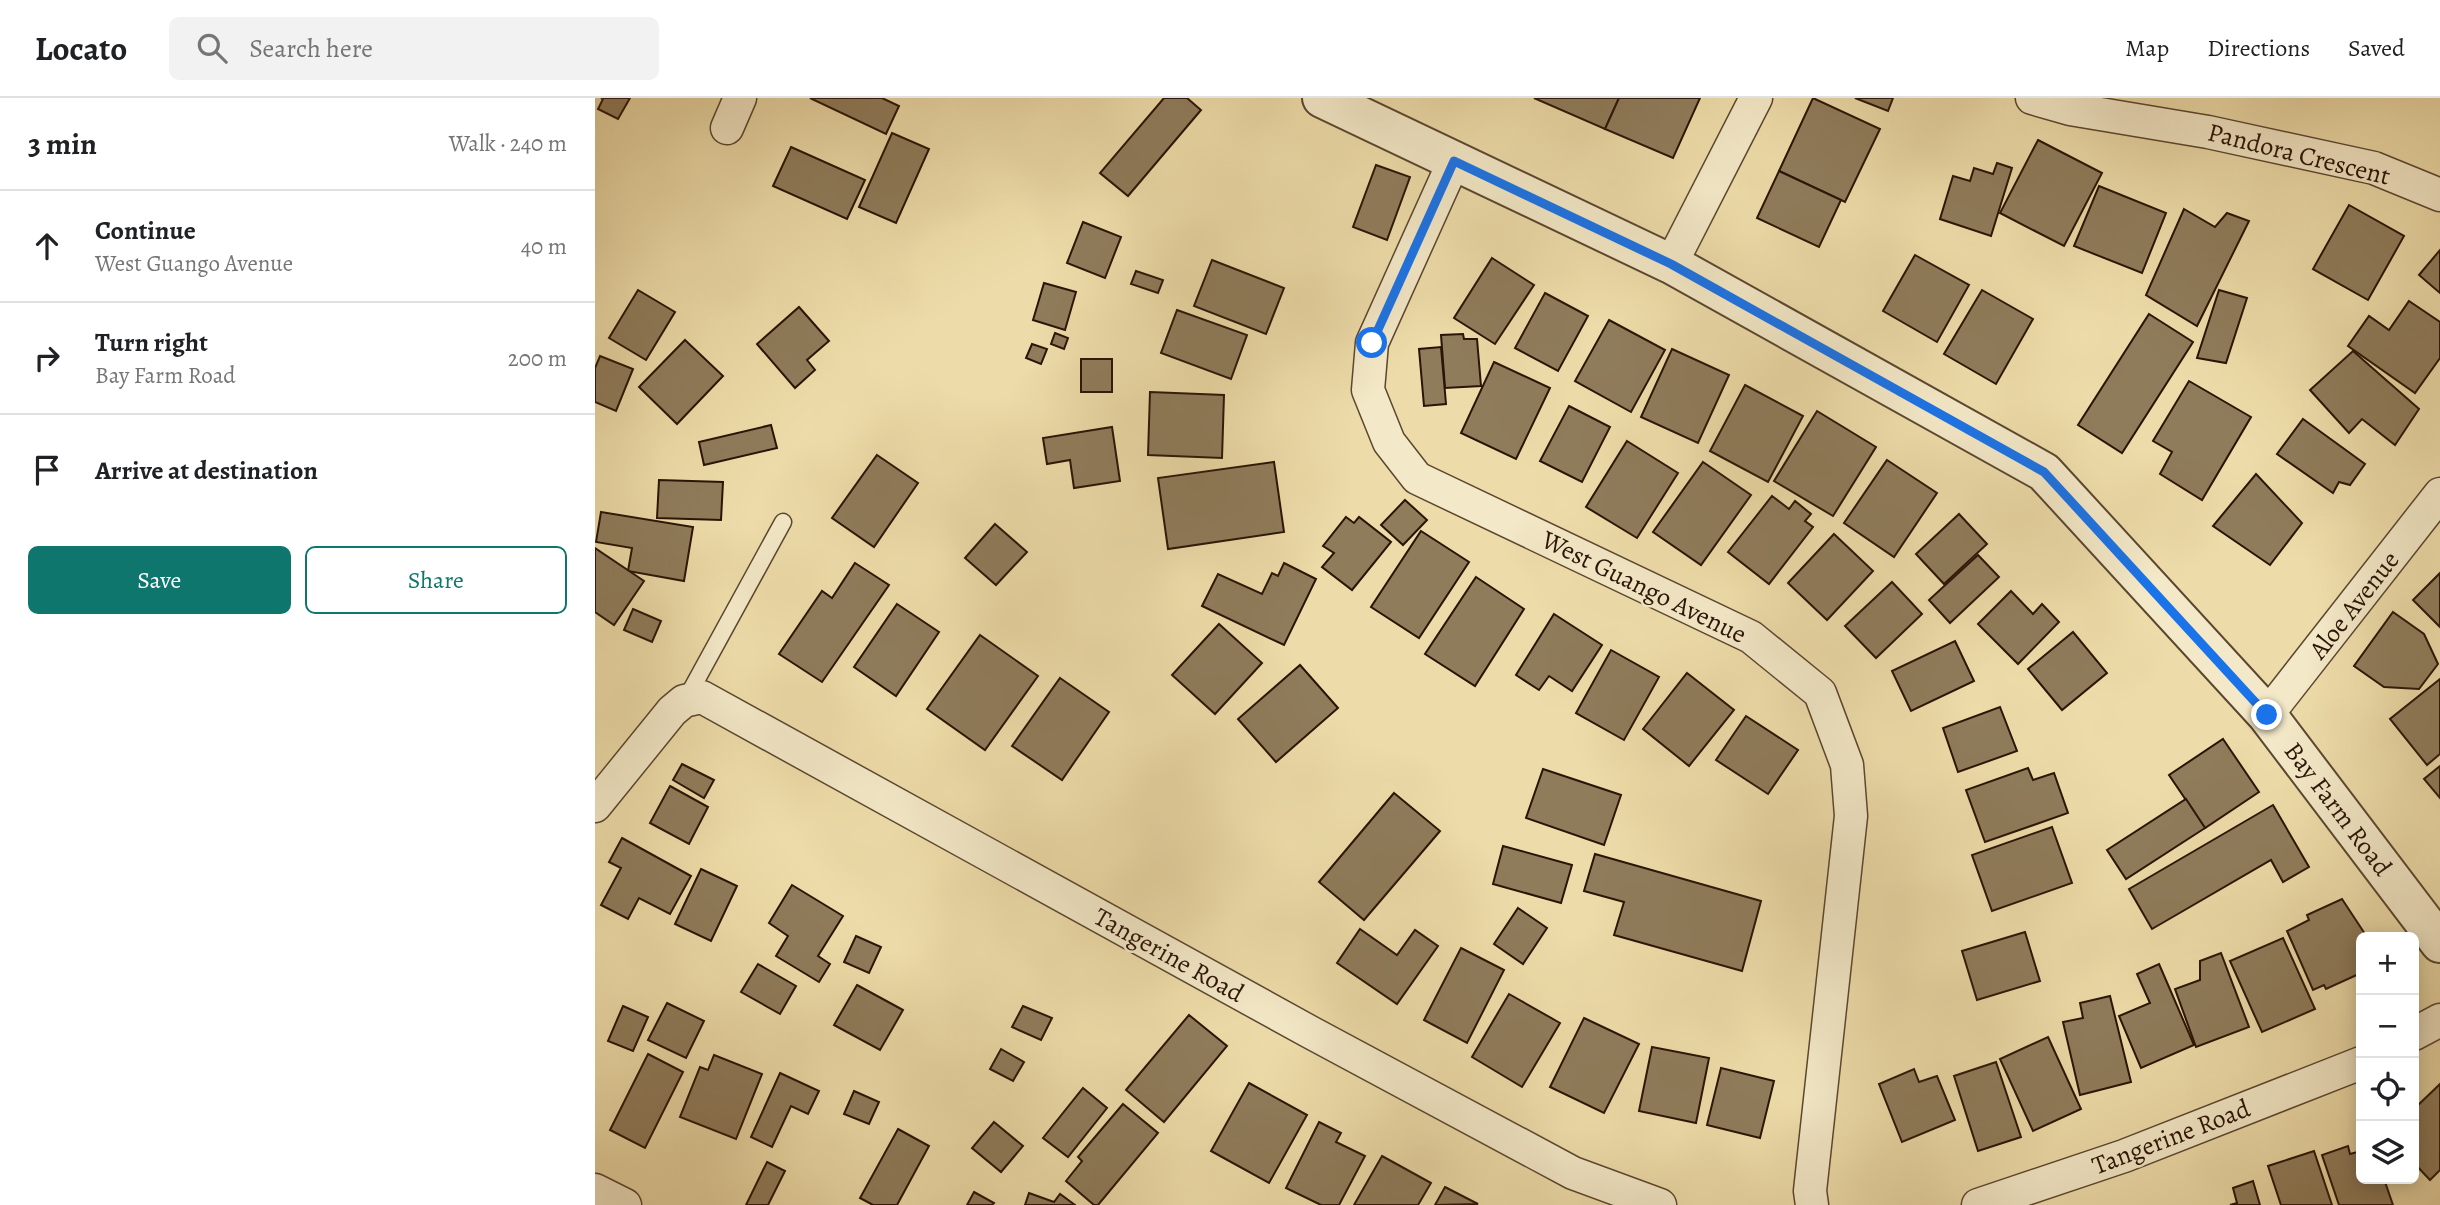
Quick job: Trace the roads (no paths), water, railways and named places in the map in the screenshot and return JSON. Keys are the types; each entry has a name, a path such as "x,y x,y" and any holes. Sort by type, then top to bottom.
{"street":[{"path":"727,128 740,98"},
{"name":"Bay Farm Road","path":"1322,98 1671,264 2044,472 2267,715 2440,943"},
{"path":"1671,264 1756,98"},
{"name":"Pandora Crescent","path":"2032,98 2070,108 2208,131 2374,168 2440,195"},
{"name":"West Guango Avenue","path":"1454,161 1372,343 1368,390 1389,442 1417,478 1751,637 1820,693 1847,765 1851,816 1810,1191 1812,1205"},
{"name":"Aloe Avenue","path":"2267,715 2440,494"},
{"name":"Tangerine Road","path":"684,701 702,697 1310,1032 1561,1166 1660,1205"},
{"path":"595,806 671,711 684,701"},
{"path":"2419,1031 2440,1020"},
{"name":"Tangerine Road","path":"1978,1205 2124,1156 2356,1065"},
{"path":"595,1190 625,1205"}],"lane":[{"path":"684,701 783,522"}]}
